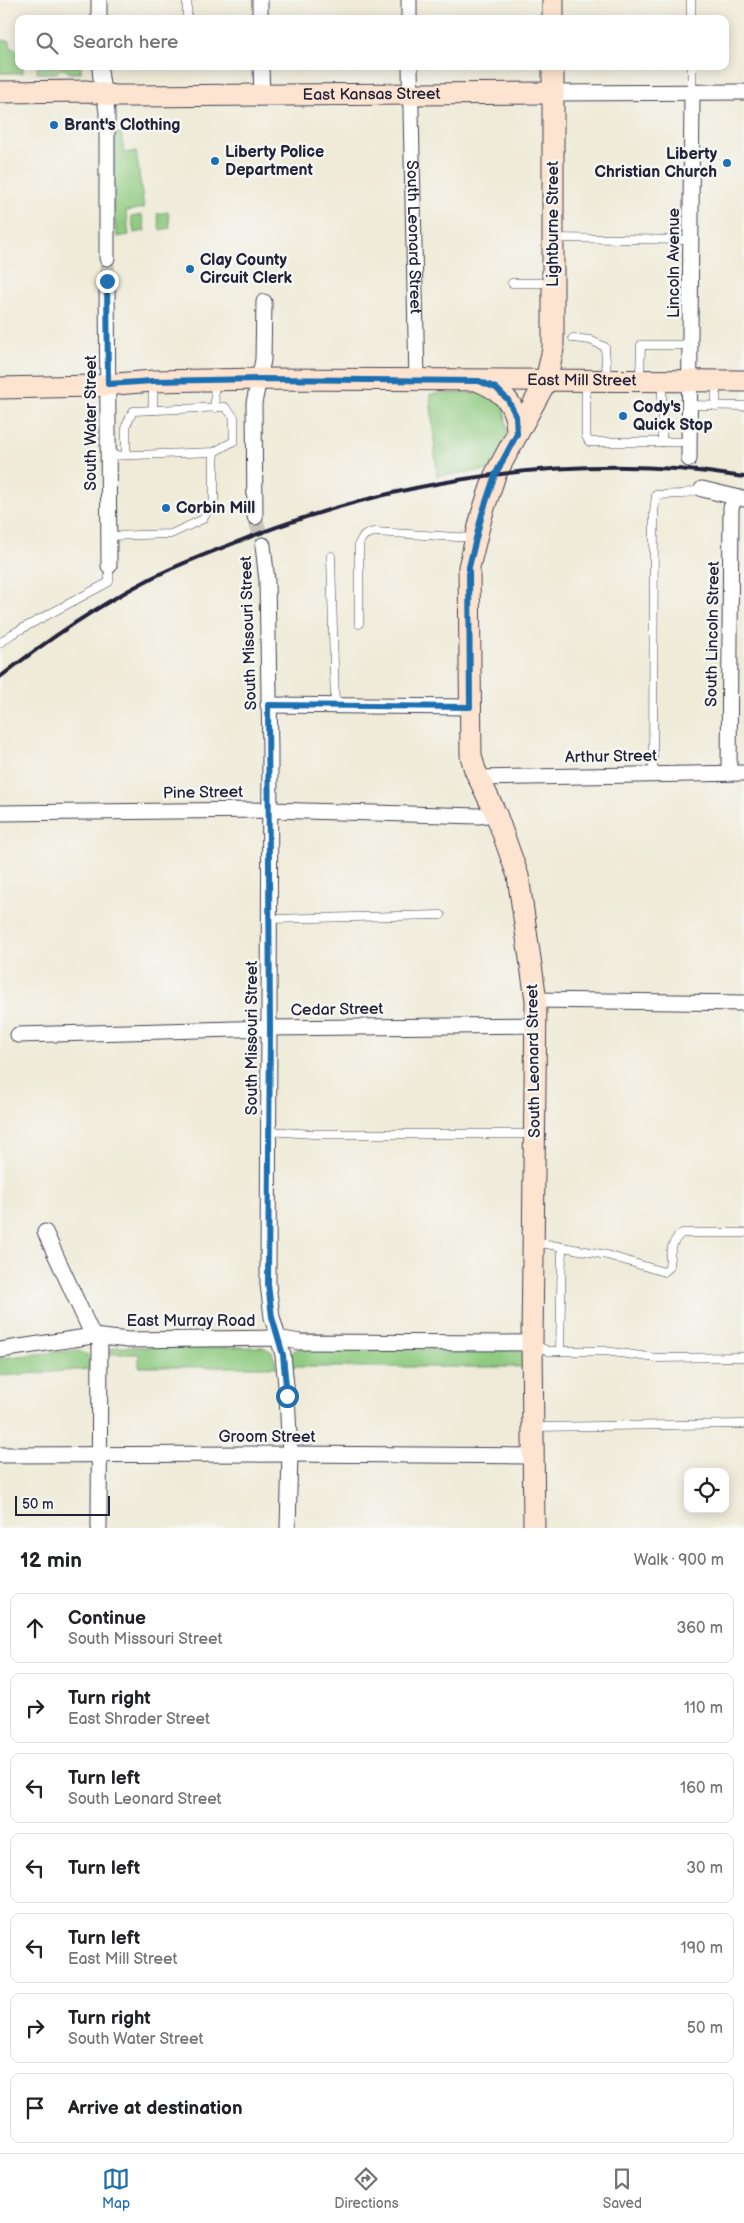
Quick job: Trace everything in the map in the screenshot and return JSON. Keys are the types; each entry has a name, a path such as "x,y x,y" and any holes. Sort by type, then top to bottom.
{"main road":[{"path":"553,0 553,15"},
{"name":"Lightburne Street","path":"546,381 552,349 553,70"},
{"name":"East Kansas Street","path":"0,92 87,91 132,96 553,93"},
{"name":"East Mill Street","path":"0,388 153,381 260,379 417,382 744,381"},
{"path":"479,381 496,388 508,400 516,416 517,434"},
{"name":"South Leonard Street","path":"534,1528 532,1343 536,1000 518,876 496,814 478,778 471,756 469,567 482,514 495,475 546,381"}],"street":[{"path":"99,0 99,15"},
{"path":"260,0 260,15"},
{"path":"409,0 409,15"},
{"path":"100,70 100,83 105,93 107,112 107,258"},
{"path":"261,70 262,96"},
{"name":"South Leonard Street","path":"410,70 417,382"},
{"name":"Lincoln Avenue","path":"689,459 692,92"},
{"name":"East Kansas Street","path":"553,93 744,92"},
{"name":"South Water Street","path":"107,281 108,566"},
{"path":"255,517 254,403 263,360 264,302"},
{"path":"702,489 739,498"},
{"name":"South Lincoln Street","path":"736,773 731,508 739,498"},
{"name":"South Missouri Street","path":"263,545 267,581 270,810 268,1284 270,1306 283,1355 286,1380 290,1454 288,1528"},
{"path":"268,705 470,707"},
{"name":"Arthur Street","path":"478,778 736,773"},
{"name":"Pine Street","path":"0,813 270,810 478,816 496,814"},
{"path":"536,1000 744,1004"},
{"name":"Cedar Street","path":"18,1035 270,1028 536,1025"},
{"path":"45,1232 96,1337 100,1454 99,1528"},
{"name":"East Murray Road","path":"0,1350 96,1337 128,1340 277,1338 300,1342 532,1343"},
{"name":"Groom Street","path":"0,1455 290,1454 534,1456"}],"lane":[{"path":"187,0 187,15"},
{"path":"691,0 691,15"},
{"name":"Lincoln Avenue","path":"692,70 692,92"},
{"path":"552,238 691,240"},
{"path":"512,283 553,283"},
{"path":"573,338 590,340 605,347 596,381 586,436 589,442 689,442"},
{"path":"640,380 641,345 691,345"},
{"path":"153,381 153,410"},
{"path":"214,381 215,408"},
{"path":"662,381 662,442"},
{"path":"716,381 716,406"},
{"path":"690,405 744,406"},
{"path":"108,456 214,452 234,441 234,417 225,408 133,411 126,426 126,455"},
{"path":"108,536 171,534 203,519 214,501 214,452"},
{"path":"653,774 654,512 656,495 682,494 702,489"},
{"path":"359,624 359,544 366,533 476,538"},
{"path":"331,556 334,706"},
{"path":"0,643 12,634 109,582 108,566"},
{"path":"270,919 441,915"},
{"path":"269,1131 312,1134 535,1134"},
{"path":"534,1241 607,1255 664,1272 669,1268 670,1250 675,1238 682,1233 744,1233"},
{"path":"560,1351 562,1247"},
{"path":"532,1343 548,1351 605,1351 656,1358 744,1357"},
{"path":"534,1427 744,1424"}],"green space":[{"path":"0,40 10,41 11,48 15,48 15,70 23,70 23,73 0,73"},
{"path":"37,70 58,70 57,73 37,73"},
{"path":"66,70 81,70 81,73 70,73"},
{"path":"121,133 124,153 136,151 144,208 126,211 129,235 117,237 113,212 113,134"},
{"path":"168,212 170,228 160,230 157,214"},
{"path":"142,215 145,231 134,233 131,217"},
{"path":"476,393 493,396 504,406 508,435 489,470 437,476 430,394"},
{"path":"117,1347 263,1347 272,1352 277,1367 139,1367 139,1354 108,1354 103,1360 108,1350"},
{"path":"298,1348 519,1350 523,1354 524,1367 292,1367 292,1379 290,1354"},
{"path":"76,1350 88,1355 90,1369 0,1376 0,1358"}],"tunnel":[{"path":"107,258 107,281"},
{"path":"255,517 263,545"}],"railway":[{"path":"0,677 71,626 108,602 157,575 202,555 297,520 359,501 422,487 487,476 552,469 616,467 681,469 744,477"}],"place":[{"name":"Brant's Clothing","path":"54,125"},
{"name":"Liberty Police Department","path":"215,161"},
{"name":"Liberty Christian Church","path":"727,163"},
{"name":"Clay County Circuit Clerk","path":"190,269"},
{"name":"Cody's Quick Stop","path":"623,416"},
{"name":"Corbin Mill","path":"166,508"}],"route":[{"path":"107,281 108,384 153,381 260,379 417,382 479,381 496,388 502,393 516,416 517,434 495,475 482,514 469,567 470,707 268,705 270,751 270,1028 268,1284 272,1317 283,1355 287,1396"}]}
